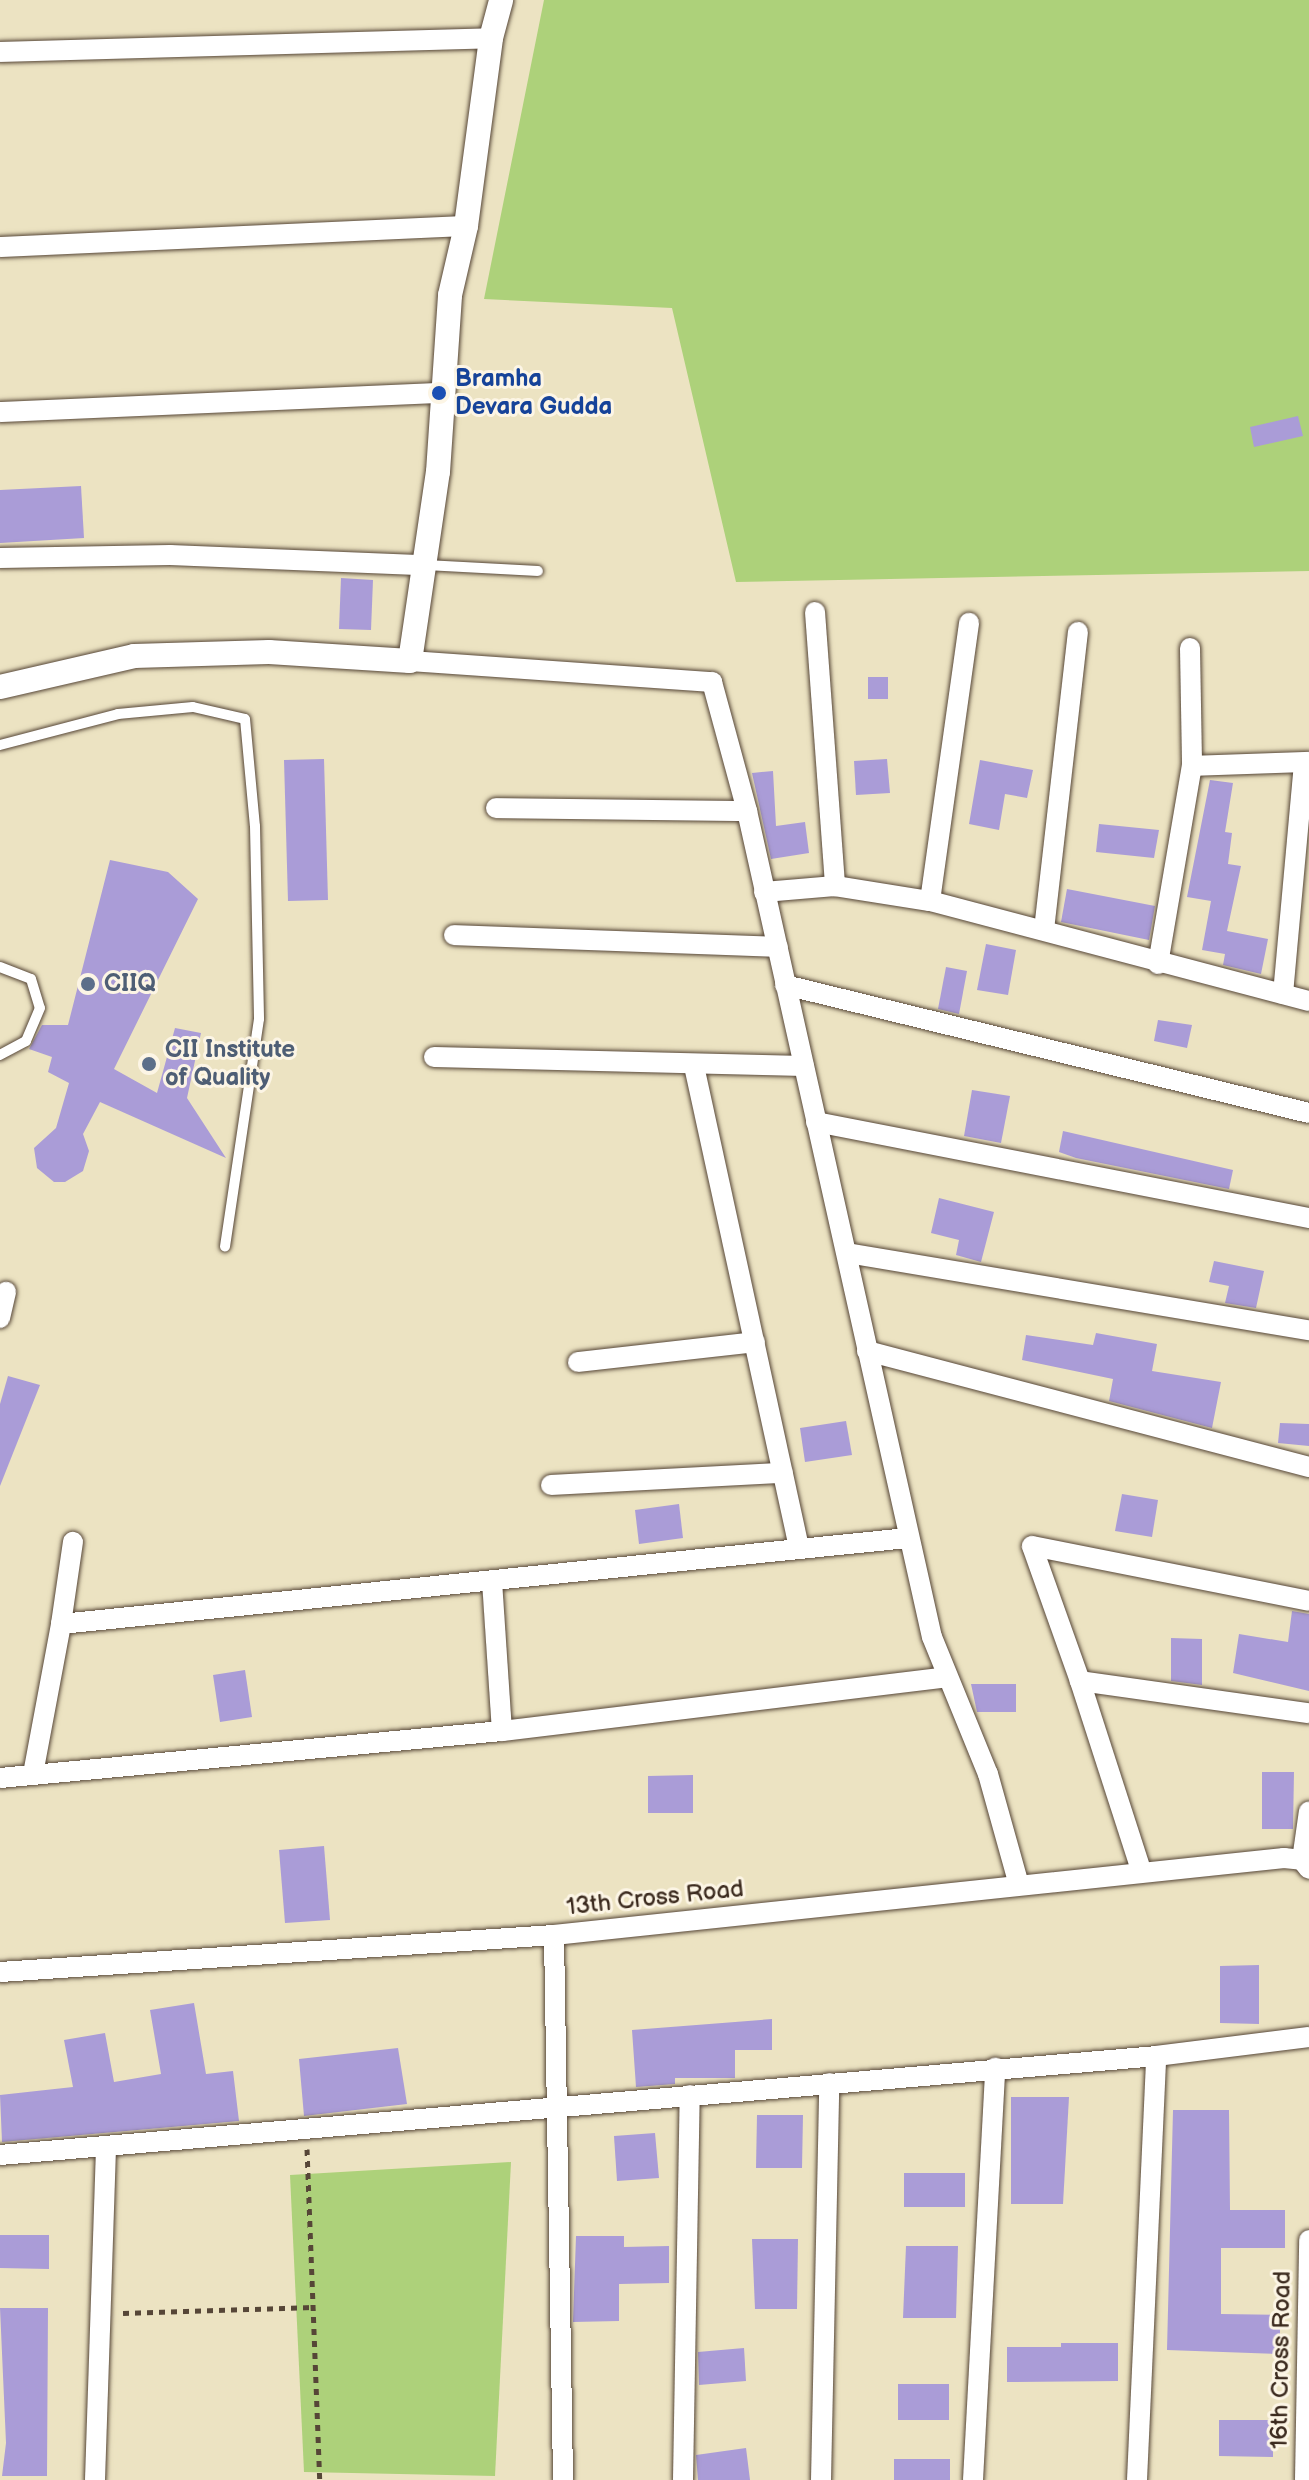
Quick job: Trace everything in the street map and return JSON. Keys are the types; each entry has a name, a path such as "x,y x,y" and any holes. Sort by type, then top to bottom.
{"street":[{"path":"410,661 438,472 439,393 450,295 466,226 491,38 501,0"},
{"path":"0,52 491,38"},
{"path":"0,247 466,226"},
{"path":"0,412 439,393"},
{"path":"0,558 170,555 424,565"},
{"path":"815,612 835,886"},
{"path":"930,901 969,623"},
{"path":"1044,930 1078,632"},
{"path":"1158,964 1192,766 1190,648"},
{"path":"0,687 134,656 269,652 712,682 747,811 908,1538 945,1677 988,1774 1019,1885"},
{"path":"1192,766 1306,762 1283,994"},
{"path":"496,808 747,811"},
{"path":"764,892 835,886 930,901 1044,930 1158,964 1309,1001"},
{"path":"454,935 778,947"},
{"path":"785,985 1309,1113"},
{"path":"434,1057 694,1066 804,1066"},
{"path":"694,1066 799,1547"},
{"path":"816,1122 1309,1218"},
{"path":"847,1253 1309,1330"},
{"path":"0,1318 6,1292"},
{"path":"578,1362 755,1342"},
{"path":"867,1351 1309,1467"},
{"path":"551,1485 783,1473"},
{"path":"61,1624 908,1538"},
{"path":"33,1774 73,1542"},
{"path":"1141,1870 1080,1681 1032,1546 1309,1601"},
{"path":"492,1581 502,1731"},
{"path":"0,1778 502,1731 945,1677"},
{"path":"1080,1681 1309,1713"},
{"path":"1305,1865 1309,1811"},
{"name":"13th Cross Road","path":"0,1972 554,1935 1141,1870 1305,1865"},
{"path":"554,1935 553,2107 563,2480"},
{"path":"0,2155 1156,2056 1309,2037"},
{"path":"1137,2480 1156,2056"},
{"path":"973,2480 995,2068"},
{"path":"821,2480 829,2083"},
{"path":"683,2480 690,2095"},
{"path":"106,2146 95,2480 107,2480"},
{"name":"16th Cross Road","path":"1305,2480 1309,2240"}],"lane":[{"path":"424,565 538,571"},
{"path":"0,745 118,714 193,707 245,719 255,826 259,1019 225,1246"},
{"path":"0,967 31,979 40,1008 26,1041 0,1055"}],"path":[{"path":"306,2127 320,2480"},
{"path":"101,2314 313,2307"}],"green space":[{"path":"544,0 1309,0 1309,571 736,582 672,308 484,299"},
{"path":"511,2162 495,2476 304,2472 290,2175"}],"building":[{"path":"1298,416 1303,436 1254,447 1250,427"},
{"path":"81,486 84,538 0,543 0,490"},
{"path":"341,578 373,580 371,630 339,629"},
{"path":"868,677 888,677 888,699 868,699"},
{"path":"324,759 328,900 288,901 284,760"},
{"path":"887,759 890,793 856,795 854,761"},
{"path":"980,760 1033,770 1027,798 1005,794 999,830 969,824"},
{"path":"773,771 776,826 805,822 809,853 771,859 752,773"},
{"path":"1210,780 1233,783 1225,832 1232,833 1228,864 1241,866 1227,931 1268,939 1261,974 1223,965 1225,954 1202,950 1211,901 1187,897"},
{"path":"1099,824 1159,830 1154,858 1096,852"},
{"path":"110,860 168,872 198,899 114,1069 157,1093 175,1028 201,1033 187,1098 226,1158 100,1102 83,1134 89,1151 83,1171 65,1182 54,1182 37,1168 34,1148 56,1128 69,1083 48,1072 52,1057 29,1049 42,1025 68,1025"},
{"path":"1067,889 1155,906 1149,940 1061,922"},
{"path":"986,944 1016,950 1008,995 977,990"},
{"path":"946,967 967,971 959,1014 938,1009"},
{"path":"1158,1020 1192,1025 1187,1048 1154,1041"},
{"path":"972,1090 1010,1096 1001,1143 964,1136"},
{"path":"1063,1131 1233,1170 1229,1189 1076,1158 1059,1152"},
{"path":"939,1198 994,1212 981,1262 956,1255 959,1240 931,1233"},
{"path":"1214,1261 1264,1271 1256,1308 1225,1303 1229,1286 1209,1282"},
{"path":"1096,1333 1157,1344 1152,1371 1221,1382 1212,1428 1109,1401 1113,1379 1022,1360 1026,1335 1093,1345"},
{"path":"8,1376 40,1385 0,1486 0,1404"},
{"path":"846,1421 852,1455 805,1462 800,1428"},
{"path":"1280,1423 1309,1424 1309,1446 1278,1443"},
{"path":"1122,1494 1158,1500 1152,1537 1115,1531"},
{"path":"679,1504 683,1538 639,1544 635,1510"},
{"path":"1292,1611 1309,1614 1309,1691 1233,1673 1239,1634 1288,1642"},
{"path":"1171,1638 1202,1639 1202,1685 1171,1681"},
{"path":"245,1670 252,1717 220,1722 213,1675"},
{"path":"971,1684 1016,1684 1016,1712 977,1712"},
{"path":"1262,1772 1294,1772 1293,1829 1262,1829"},
{"path":"693,1775 693,1813 648,1813 648,1776"},
{"path":"324,1846 330,1920 285,1923 279,1850"},
{"path":"1259,1965 1259,2024 1220,2023 1220,1966"},
{"path":"194,2003 206,2074 233,2071 239,2121 2,2142 0,2095 73,2087 64,2040 105,2033 114,2082 161,2074 150,2010"},
{"path":"772,2019 772,2050 735,2050 735,2078 675,2078 675,2084 636,2087 632,2030"},
{"path":"398,2048 407,2104 304,2116 299,2059"},
{"path":"1011,2097 1069,2097 1063,2204 1011,2204"},
{"path":"1173,2110 1229,2110 1230,2210 1285,2210 1285,2248 1221,2248 1221,2314 1280,2315 1280,2354 1167,2350"},
{"path":"757,2115 803,2115 802,2168 756,2168"},
{"path":"655,2133 659,2178 617,2181 614,2136"},
{"path":"904,2173 965,2173 965,2207 904,2207"},
{"path":"0,2235 49,2235 49,2269 0,2268"},
{"path":"576,2236 624,2236 624,2247 669,2246 669,2283 619,2284 619,2321 573,2322"},
{"path":"752,2239 798,2239 797,2309 755,2309"},
{"path":"906,2246 958,2246 956,2318 903,2318"},
{"path":"0,2308 48,2308 47,2476 2,2476 6,2443"},
{"path":"1061,2343 1118,2343 1118,2381 1007,2382 1007,2347 1061,2347"},
{"path":"744,2348 746,2381 699,2385 698,2352"},
{"path":"898,2384 949,2384 949,2420 898,2420"},
{"path":"1219,2420 1273,2420 1273,2457 1219,2456"},
{"path":"746,2448 750,2480 698,2480 696,2455"},
{"path":"894,2459 950,2459 950,2480 894,2480"}],"place":[{"name":"Bramha Devara Gudda","path":"439,393"},
{"name":"CIIQ","path":"88,984"},
{"name":"CII Institute of Quality","path":"149,1064"}]}
